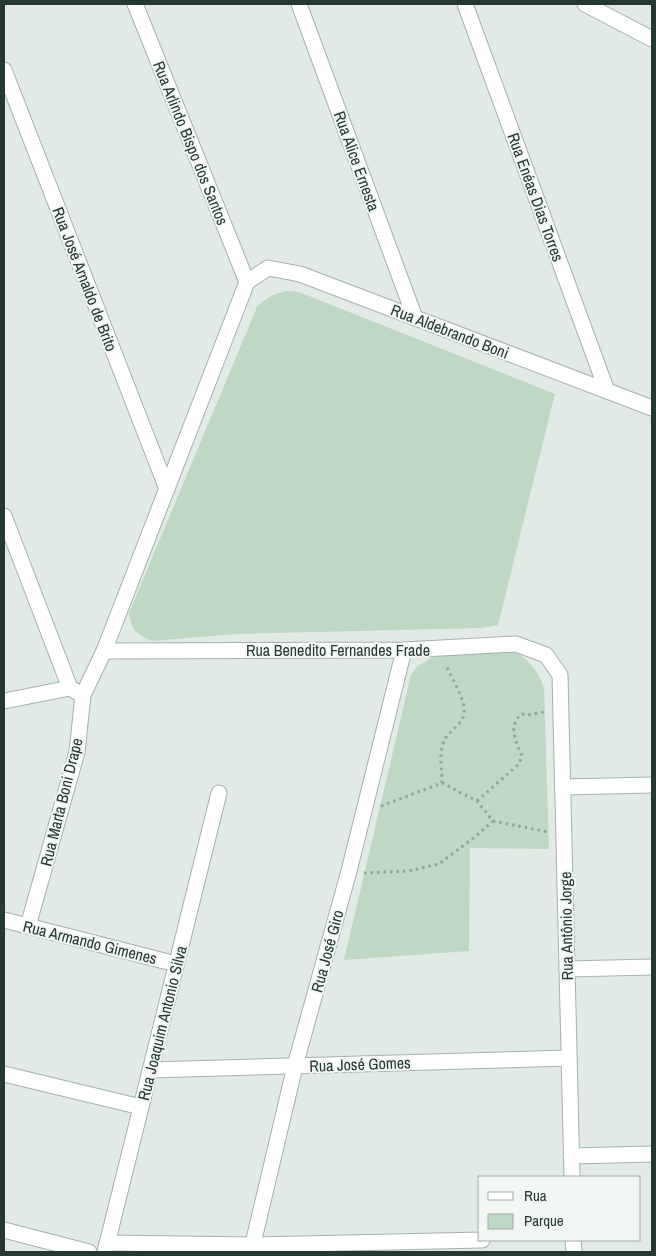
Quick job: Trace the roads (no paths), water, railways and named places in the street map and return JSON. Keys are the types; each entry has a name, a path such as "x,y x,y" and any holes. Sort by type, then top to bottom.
{"street":[{"name":"Rua Arlindo Bispo dos Santos","path":"134,4 247,282"},
{"name":"Rua Alice Ernesta","path":"299,4 415,318"},
{"name":"Rua Enéas Dias Torres","path":"465,4 606,391"},
{"path":"585,4 651,42"},
{"name":"Rua José Arnaldo de Brito","path":"4,70 167,489"},
{"name":"Rua Aldebrando Boni","path":"247,282 268,268 300,274 652,408"},
{"name":"Rua Marta Boni Drape","path":"28,926 77,752 77,692 104,651 247,282"},
{"path":"4,516 77,692 4,701"},
{"name":"Rua Benedito Fernandes Frade","path":"104,651 404,650 516,644 546,655 560,675"},
{"name":"Rua José Giro","path":"252,1248 295,1066 349,871 404,650"},
{"name":"Rua Antônio Jorge","path":"560,675 572,1176"},
{"path":"563,788 652,785"},
{"name":"Rua Joaquim Antonio Silva","path":"106,1248 219,793"},
{"name":"Rua Armando Gimenes","path":"4,920 176,964"},
{"path":"567,969 652,967"},
{"name":"Rua José Gomes","path":"150,1070 569,1058"},
{"path":"4,1074 141,1107"},
{"path":"571,1156 652,1154"},
{"path":"4,1230 89,1252"},
{"path":"106,1248 252,1248 478,1240"}]}
